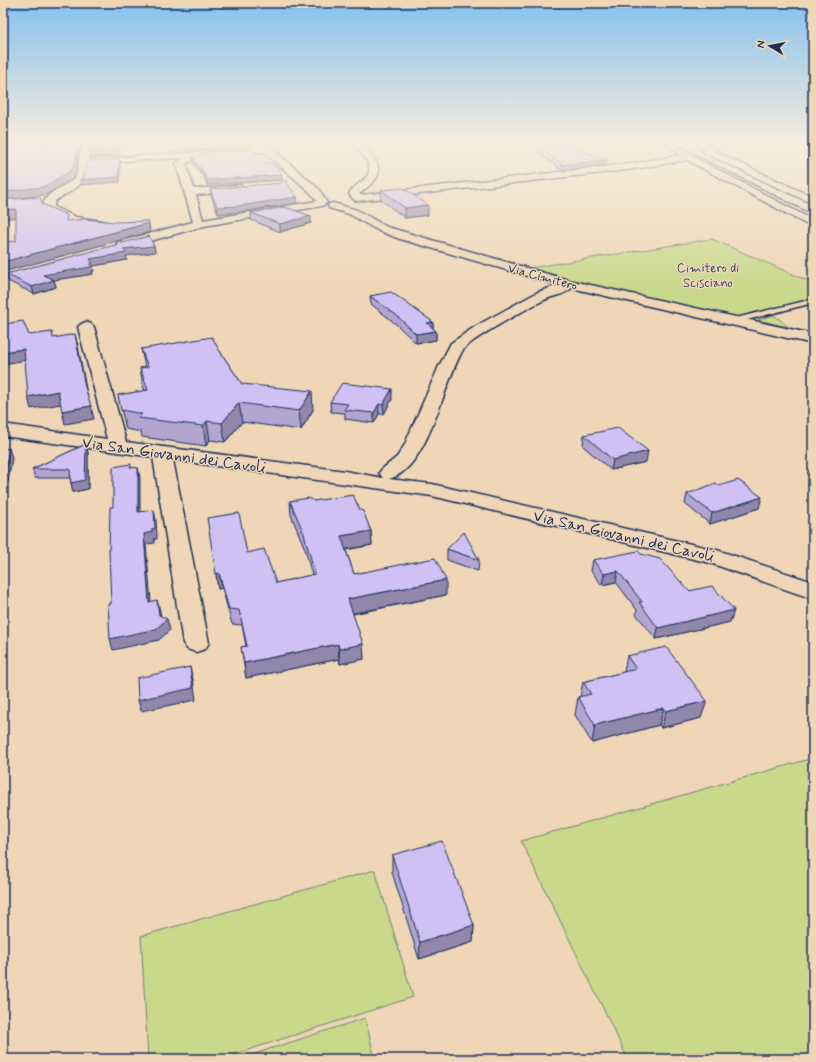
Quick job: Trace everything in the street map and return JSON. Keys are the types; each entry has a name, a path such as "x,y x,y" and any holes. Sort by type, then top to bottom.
{"street":[{"path":"34,201 50,199 61,192"},
{"path":"194,192 189,192 199,224"},
{"path":"320,192 328,198 357,203 443,192"},
{"path":"110,248 199,224 328,198 345,192"},
{"path":"356,192 354,194 357,203"},
{"path":"752,192 813,225"},
{"path":"793,192 813,201"},
{"path":"328,198 357,203"},
{"path":"50,199 48,204 49,209 65,218 89,223 112,224"},
{"path":"269,201 291,199"},
{"name":"Via Cimitero","path":"357,203 383,229 550,278 554,290 600,290 813,338"},
{"path":"194,207 208,206"},
{"path":"154,225 199,224"},
{"path":"395,476 414,446 446,366 458,346 466,338 481,329 554,290"},
{"path":"86,327 118,446"},
{"name":"Via San Giovanni dei Cavoli","path":"3,430 345,477 395,476 432,490 717,557 813,591"},
{"path":"162,453 196,643"}],"lane":[{"name":"Via Cimitero","path":"735,321 813,301"}],"green space":[{"name":"Cimitero di Scisciano","path":"712,239 813,283 813,299 738,317 588,284 529,268"},
{"path":"773,315 785,325 790,328 758,320"},
{"path":"813,758 813,1059 628,1059 521,841"},
{"path":"375,870 413,997 220,1059 148,1059 141,936"},
{"path":"365,1018 375,1059 239,1059"}],"building":[{"path":"211,192 293,192 297,197 240,206 217,207"},
{"path":"383,192 408,192 428,205 405,208"},
{"path":"40,197 42,204 67,215 66,221 85,219 115,222 148,221 149,223 3,262 3,242 16,241 16,209 3,210 3,200"},
{"path":"285,207 311,216 280,224 251,213"},
{"path":"149,236 154,246 123,249 126,253 90,259 93,264 90,264 91,267 43,275 54,280 32,287 6,274"},
{"path":"391,292 433,322 427,323 436,331 416,334 396,315 370,296"},
{"path":"23,321 29,335 52,332 53,338 75,334 85,387 91,406 62,411 58,391 28,397 24,349 3,352 3,331 5,324"},
{"path":"212,337 242,384 312,391 299,411 239,403 222,423 207,421 203,426 138,418 142,414 121,410 118,395 148,390 140,368 148,367 141,349"},
{"path":"342,383 392,389 383,405 379,404 374,413 344,410 348,404 330,402"},
{"path":"618,428 648,451 613,460 584,435"},
{"path":"86,444 85,480 71,483 70,469 32,469"},
{"path":"9,448 5,472 3,473 3,449"},
{"path":"131,464 130,467 138,468 138,512 154,510 155,528 152,529 152,532 144,534 149,602 157,600 159,615 167,619 156,629 110,639 108,604 111,604 109,550 110,507 113,507 113,467"},
{"path":"738,480 762,497 712,513 687,494 716,483 719,486"},
{"path":"353,495 360,510 363,511 371,531 341,536 354,574 435,558 446,580 348,599 363,644 339,649 338,644 244,663 241,647 247,646 239,610 229,609 219,573 216,574 207,518 239,513 247,553 264,549 276,583 315,574 304,534 290,501 309,498 314,501"},
{"path":"464,532 479,560 447,549"},
{"path":"638,551 641,554 660,559 689,591 712,586 734,610 658,628 639,602 642,602 618,571 604,574 593,560"},
{"path":"666,647 707,701 666,711 664,708 595,725 578,697 591,694 583,682 636,669 627,656"},
{"path":"190,667 193,688 138,700 137,678"},
{"path":"442,841 474,925 420,942 392,855"}],"railway":[{"path":"767,192 813,215"}]}
